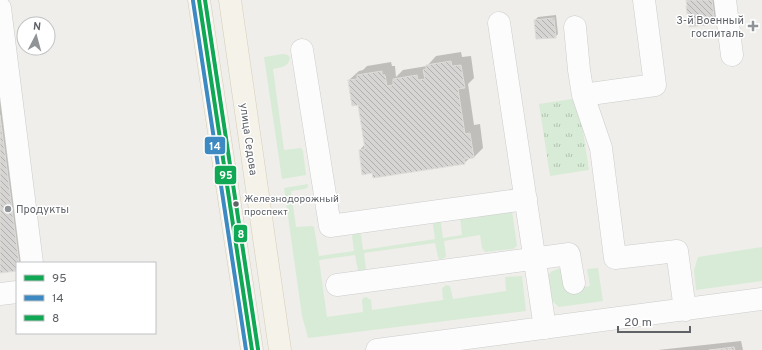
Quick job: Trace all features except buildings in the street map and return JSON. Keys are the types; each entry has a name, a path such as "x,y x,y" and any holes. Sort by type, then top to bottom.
{"main road":[{"path":"199,0 252,350"},
{"name":"улица Седова","path":"230,0 280,350"}],"street":[{"path":"583,95 655,85 644,0"},
{"path":"725,0 732,55"},
{"path":"0,8 32,262"},
{"path":"499,23 536,258 545,328"},
{"path":"575,27 583,95 601,148 615,258 677,251 685,310"},
{"path":"302,50 330,226 526,199"},
{"path":"337,285 569,254 574,283"},
{"path":"0,294 16,292"},
{"path":"377,350 496,342 545,328 762,299"}],"green space":[{"path":"283,54 288,55 290,58 288,64 273,69 284,150 301,148 303,151 306,175 282,179 264,57"},
{"path":"578,98 589,170 550,176 539,104"},
{"path":"308,184 308,187 305,189 291,191 296,227 314,227 319,256 354,251 352,236 356,233 361,235 363,250 435,239 433,225 434,222 439,221 441,223 443,238 462,235 460,218 473,216 473,218 480,217 480,215 512,211 517,246 513,249 485,252 482,248 480,235 444,241 446,255 445,258 439,259 435,243 364,253 366,268 364,271 358,271 355,255 319,260 327,317 363,312 362,301 363,298 366,297 371,300 372,310 443,300 442,288 446,285 450,286 453,299 506,291 505,277 522,276 526,311 308,338 302,316 284,188"},
{"path":"762,247 762,281 696,290 694,270 698,257"},
{"path":"561,268 565,290 590,286 587,269 598,268 603,301 559,307 551,300 548,279 549,274 552,271"}],"transit line":[{"name":"95","path":"199,0 252,350"},
{"name":"8","path":"205,0 258,349"},
{"name":"14","path":"193,1 246,350"}],"place":[{"name":"3-й Военный госпиталь","path":"753,26"},
{"name":"Железнодорожный проспект","path":"236,204"},
{"name":"Продукты","path":"8,209"}]}
